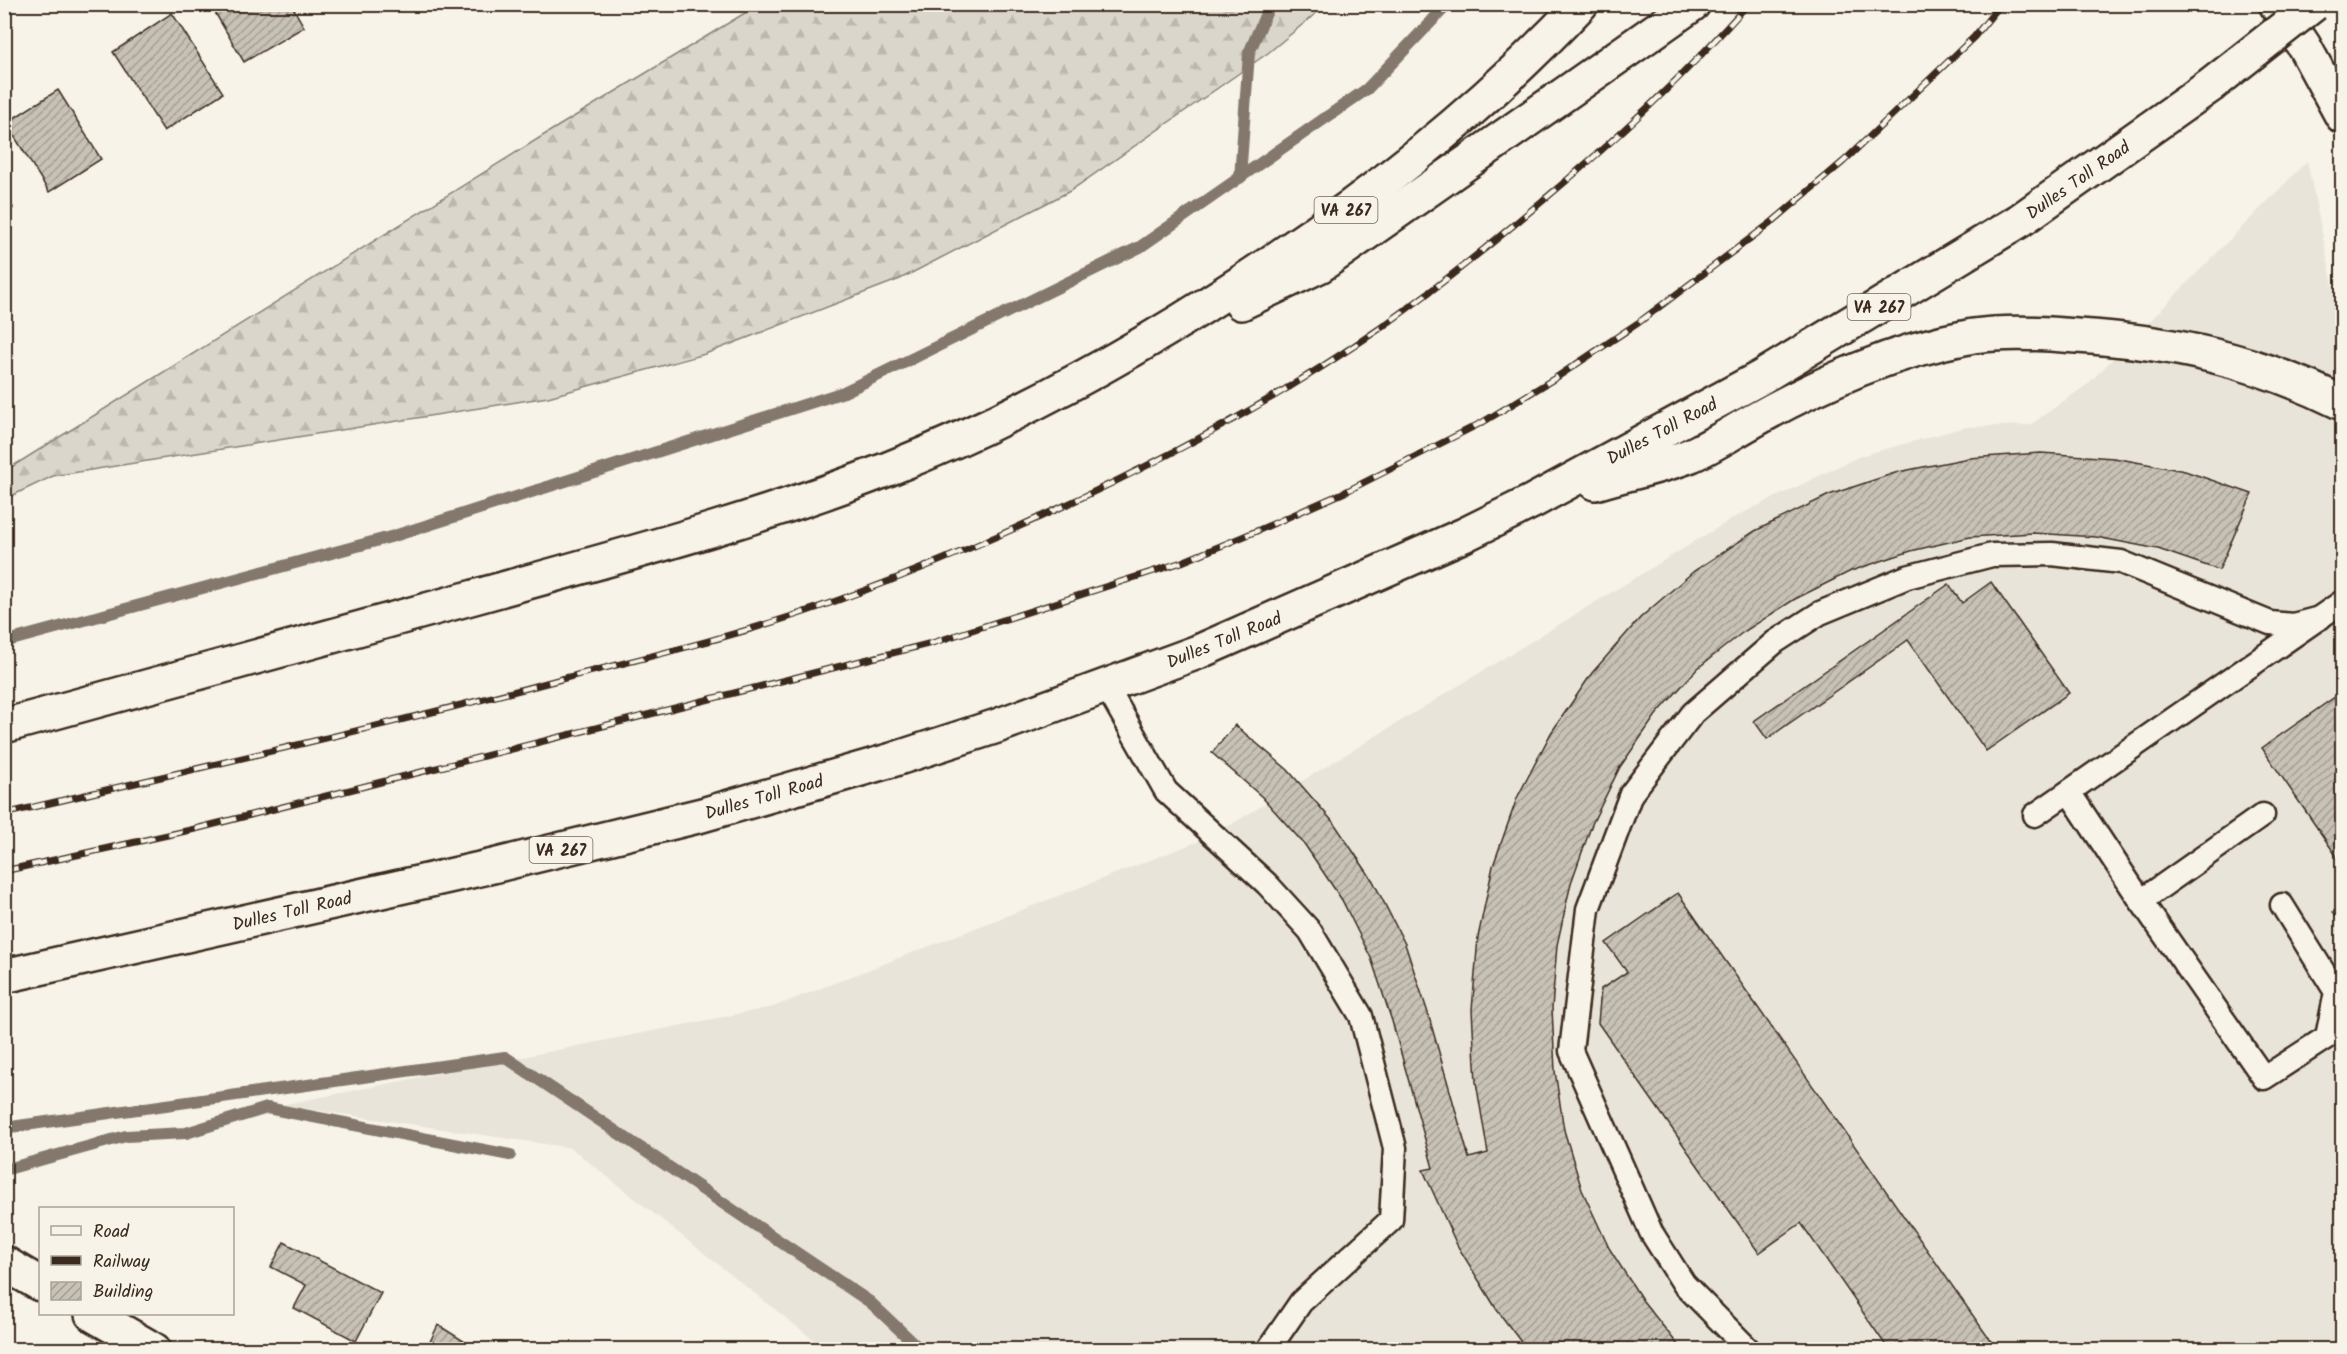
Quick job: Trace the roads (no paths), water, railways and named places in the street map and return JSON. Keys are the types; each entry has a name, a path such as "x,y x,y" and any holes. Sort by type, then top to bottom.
{"main road":[{"name":"VA 267","path":"4,726 600,562 754,517 926,453 1083,379 1163,333 1320,230 1395,174 1518,69 1581,4"},
{"path":"1083,379 1321,265 1693,4"},
{"path":"2276,4 2304,46 2343,116"},
{"name":"Dulles Toll Road","path":"4,976 493,866 702,814 892,760 1198,652 1464,535 1533,501 1760,378 2019,221 2210,86 2314,4"},
{"path":"1533,501 1691,455 1801,395 1860,369 1900,354 1975,336 2012,333 2062,335 2112,338 2172,346 2218,355 2267,370 2343,403"},
{"path":"4,1263 39,1283"},
{"path":"94,1315 154,1350"}],"lane":[{"path":"1749,1350 1684,1284 1650,1232 1572,1051 1588,909 1631,794 1693,713 1775,642 1820,613 1907,577 1992,555 2052,554 2121,562 2270,623 2293,625 2320,618"},
{"path":"2036,815 2343,602"},
{"path":"1106,686 1166,791 1267,884 1310,931 1361,1016 1395,1148 1391,1220 1301,1302 1268,1350"},
{"path":"2070,792 2141,900 2264,1078 2327,1037 2336,992 2282,906"},
{"path":"2141,900 2264,815"}],"waterway":[{"path":"1240,178 1249,53 1270,4"},
{"path":"4,642 394,536 844,392 1140,247 1367,89 1448,4"},
{"path":"4,1128 505,1057 870,1302 921,1350"},
{"path":"4,1170 126,1136 186,1133 267,1108 510,1155"}],"railway":[{"path":"4,814 428,713 724,637 876,586 1053,511 1137,471 1220,427 1340,355 1399,315 1477,255 1590,160 1672,84 1748,4"},
{"path":"4,871 195,829 932,643 1182,562 1259,530 1345,492 1483,422 1557,377 1638,323 1772,222 1844,161 1974,37 2001,4"}]}
